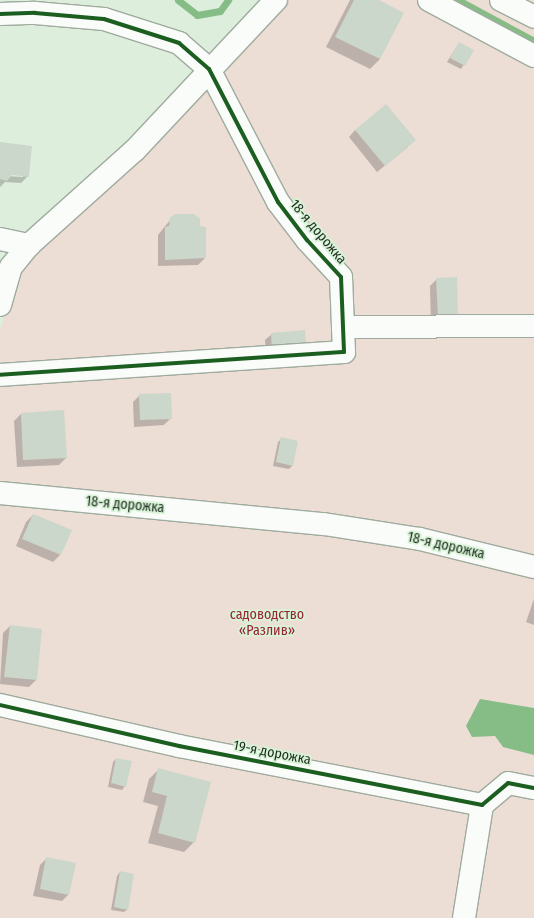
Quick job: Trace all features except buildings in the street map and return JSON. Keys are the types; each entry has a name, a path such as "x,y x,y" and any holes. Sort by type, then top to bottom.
{"street":[{"path":"0,306 11,267 29,245 135,150 209,69 276,0"},
{"path":"429,0 534,56"},
{"path":"501,0 534,17"},
{"name":"18-я дорожка","path":"0,14 35,13 104,19 179,43 209,69 278,202 307,240 341,276 344,352 0,376"},
{"path":"0,239 29,245"},
{"path":"343,327 534,326"},
{"name":"18-я дорожка","path":"0,493 324,524 420,539 534,567"},
{"name":"19-я дорожка","path":"0,705 179,746 482,805"},
{"path":"464,918 482,805 508,783 534,788"}],"green space":[{"name":"садоводство «Разлив»","path":"288,0 534,0 534,918 0,918 0,329 22,266 152,147 251,36"}],"shaded area":[{"path":"480,699 534,708 534,755 503,747 495,736 472,737 466,726"}],"waterway":[{"path":"178,0 197,15 220,11 228,0"},
{"path":"458,0 534,41"}],"cycle path":[{"path":"0,14 35,13 104,19 179,43 209,69 278,202 307,240 341,277 344,352 0,375"},
{"path":"0,705 179,746 482,805 508,783 534,788"}]}
